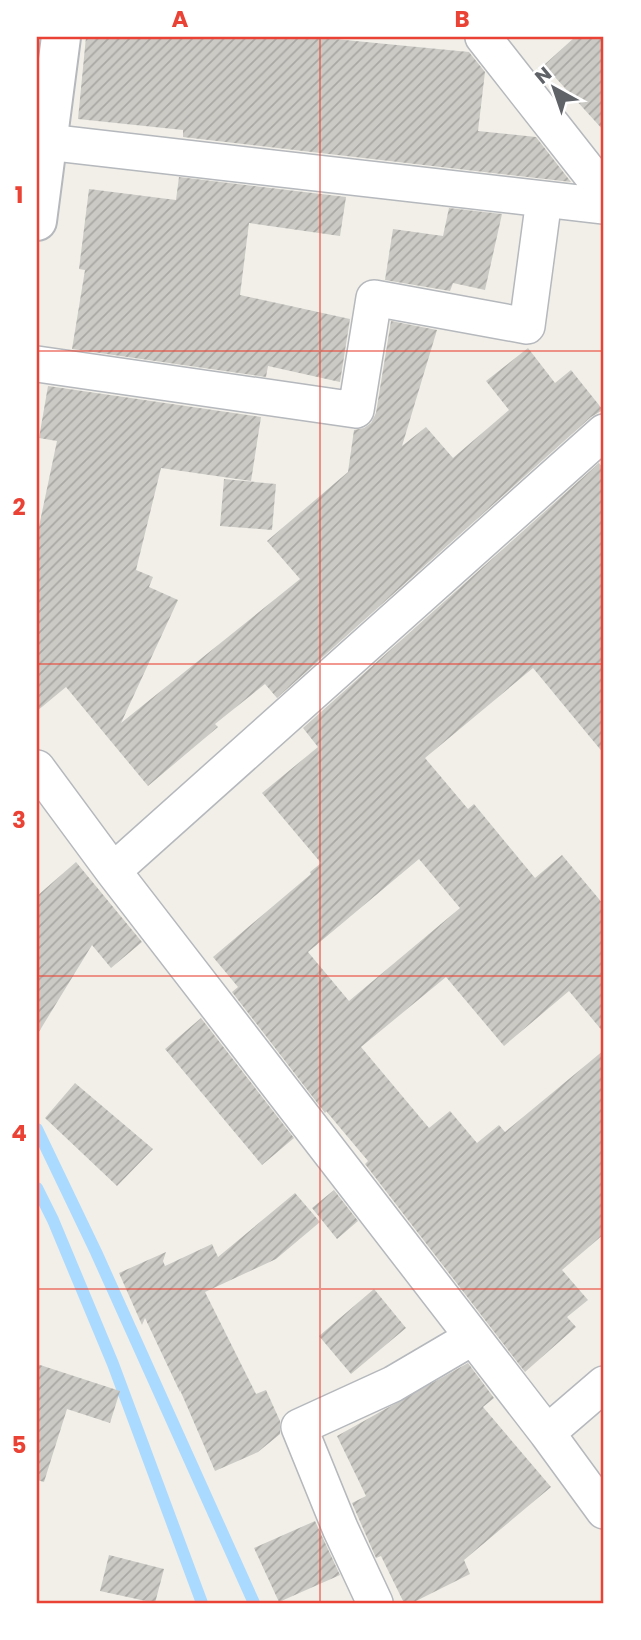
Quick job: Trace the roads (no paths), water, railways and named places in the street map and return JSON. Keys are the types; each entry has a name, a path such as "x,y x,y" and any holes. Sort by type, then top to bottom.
{"street":[{"path":"37,221 61,37"},
{"path":"483,37 604,191"},
{"path":"47,142 604,206"},
{"path":"37,364 356,410 374,298 527,326 544,199"},
{"path":"113,871 604,432"},
{"path":"37,768 604,1511"},
{"path":"375,1603 340,1528 299,1427 393,1384 472,1337"},
{"path":"547,1433 604,1384"}],"waterway":[{"path":"37,1129 96,1252 254,1603"},
{"path":"37,1188 113,1364 202,1603"}]}
